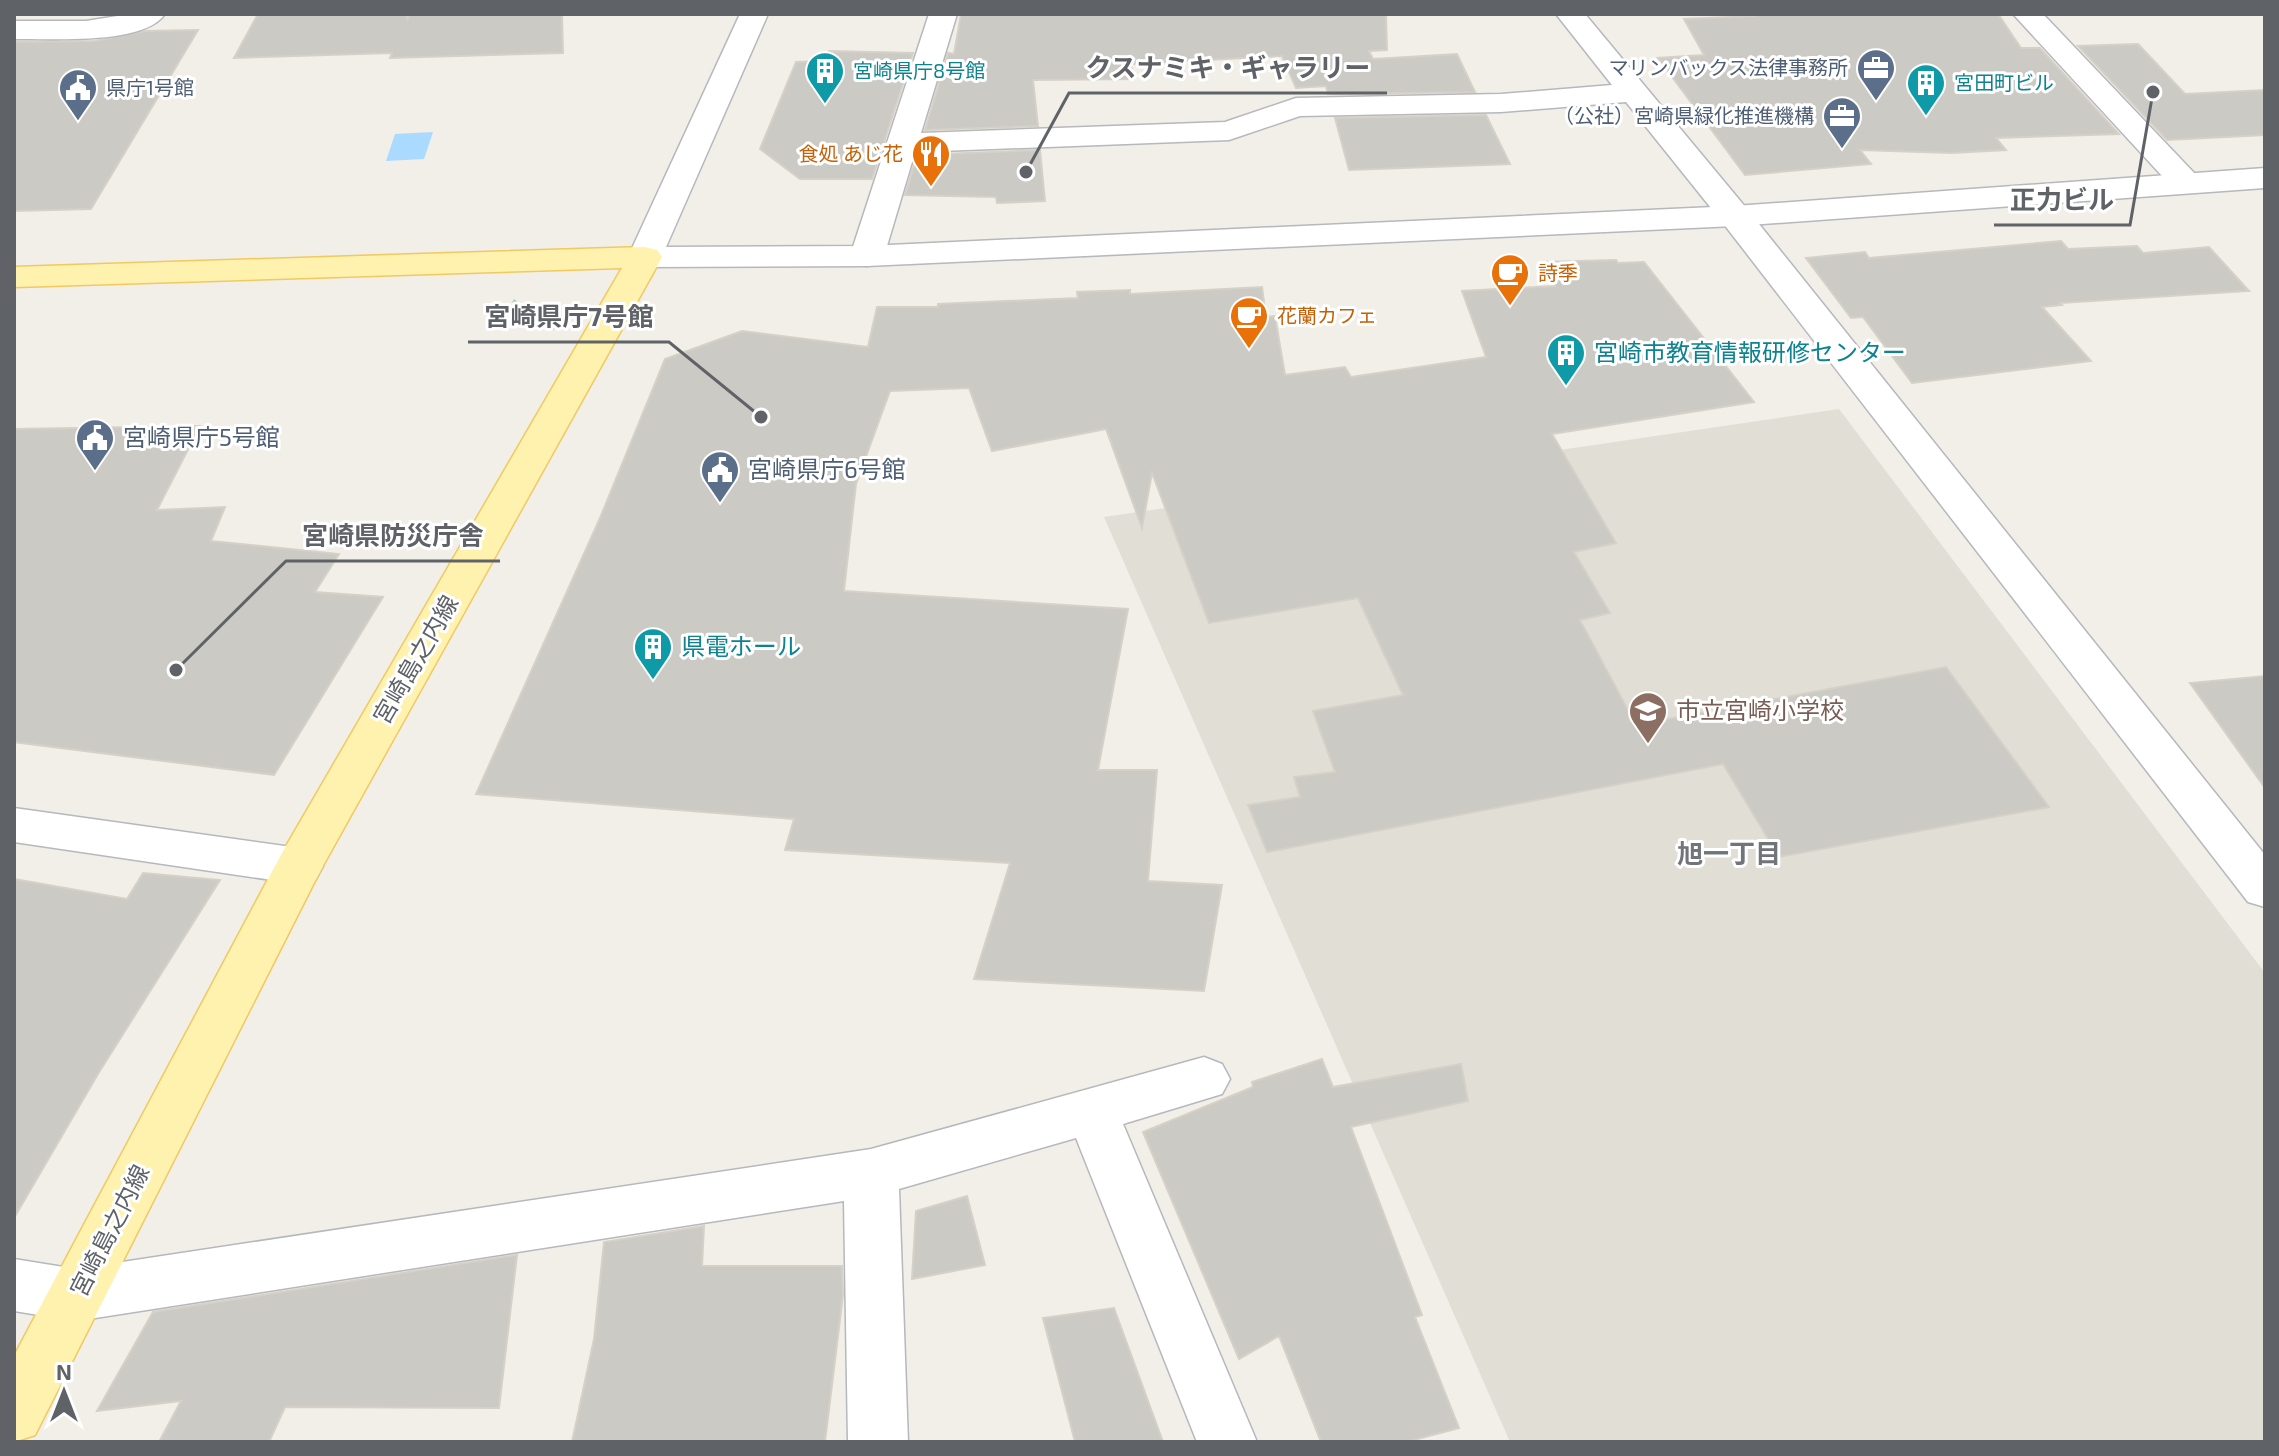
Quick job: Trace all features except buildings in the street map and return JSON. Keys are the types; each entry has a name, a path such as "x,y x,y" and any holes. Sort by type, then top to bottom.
{"main road":[{"path":"14,277 645,257"},
{"name":"宮崎島之内線","path":"14,1415 299,866 645,257"}],"street":[{"path":"14,30 122,26 141,21 151,14"},
{"path":"754,14 645,257 867,256 1735,216 2265,178"},
{"path":"867,256 943,14"},
{"path":"1570,14 2256,863"},
{"path":"2027,14 2186,183"},
{"path":"902,143 1229,131 1296,107 1501,103 1633,92"},
{"path":"14,825 299,866"},
{"path":"14,1285 76,1295 871,1173 1204,1079"},
{"path":"1091,1111 1227,1442"},
{"path":"871,1173 878,1442"}],"path":[{"path":"503,294 556,331"}],"shaded area":[{"name":"市立宮崎小学校","path":"1839,409 2265,973 2265,1442 1510,1442 1104,517"}],"water":[{"path":"433,132 424,159 386,161 395,134"}],"place":[{"name":"正力ビル","path":"2153,92"},
{"name":"マリンバックス法律事務所","path":"1876,102"},
{"name":"宮崎県庁8号館","path":"825,105"},
{"name":"宮田町ビル","path":"1926,117"},
{"name":"県庁1号館","path":"78,122"},
{"name":"（公社）宮崎県緑化推進機構","path":"1842,150"},
{"name":"クスナミキ・ギャラリー","path":"1026,172"},
{"name":"食処 あじ花","path":"931,188"},
{"name":"詩季","path":"1510,307"},
{"name":"花蘭カフェ","path":"1249,350"},
{"name":"宮崎市教育情報研修センター","path":"1566,387"},
{"name":"宮崎県庁7号館","path":"761,417"},
{"name":"宮崎県庁5号館","path":"95,472"},
{"name":"宮崎県庁6号館","path":"720,504"},
{"name":"宮崎県防災庁舎","path":"176,670"},
{"name":"県電ホール","path":"653,681"},
{"name":"市立宮崎小学校","path":"1648,745"}],"district":[{"name":"旭一丁目","path":"1729,854"}]}
